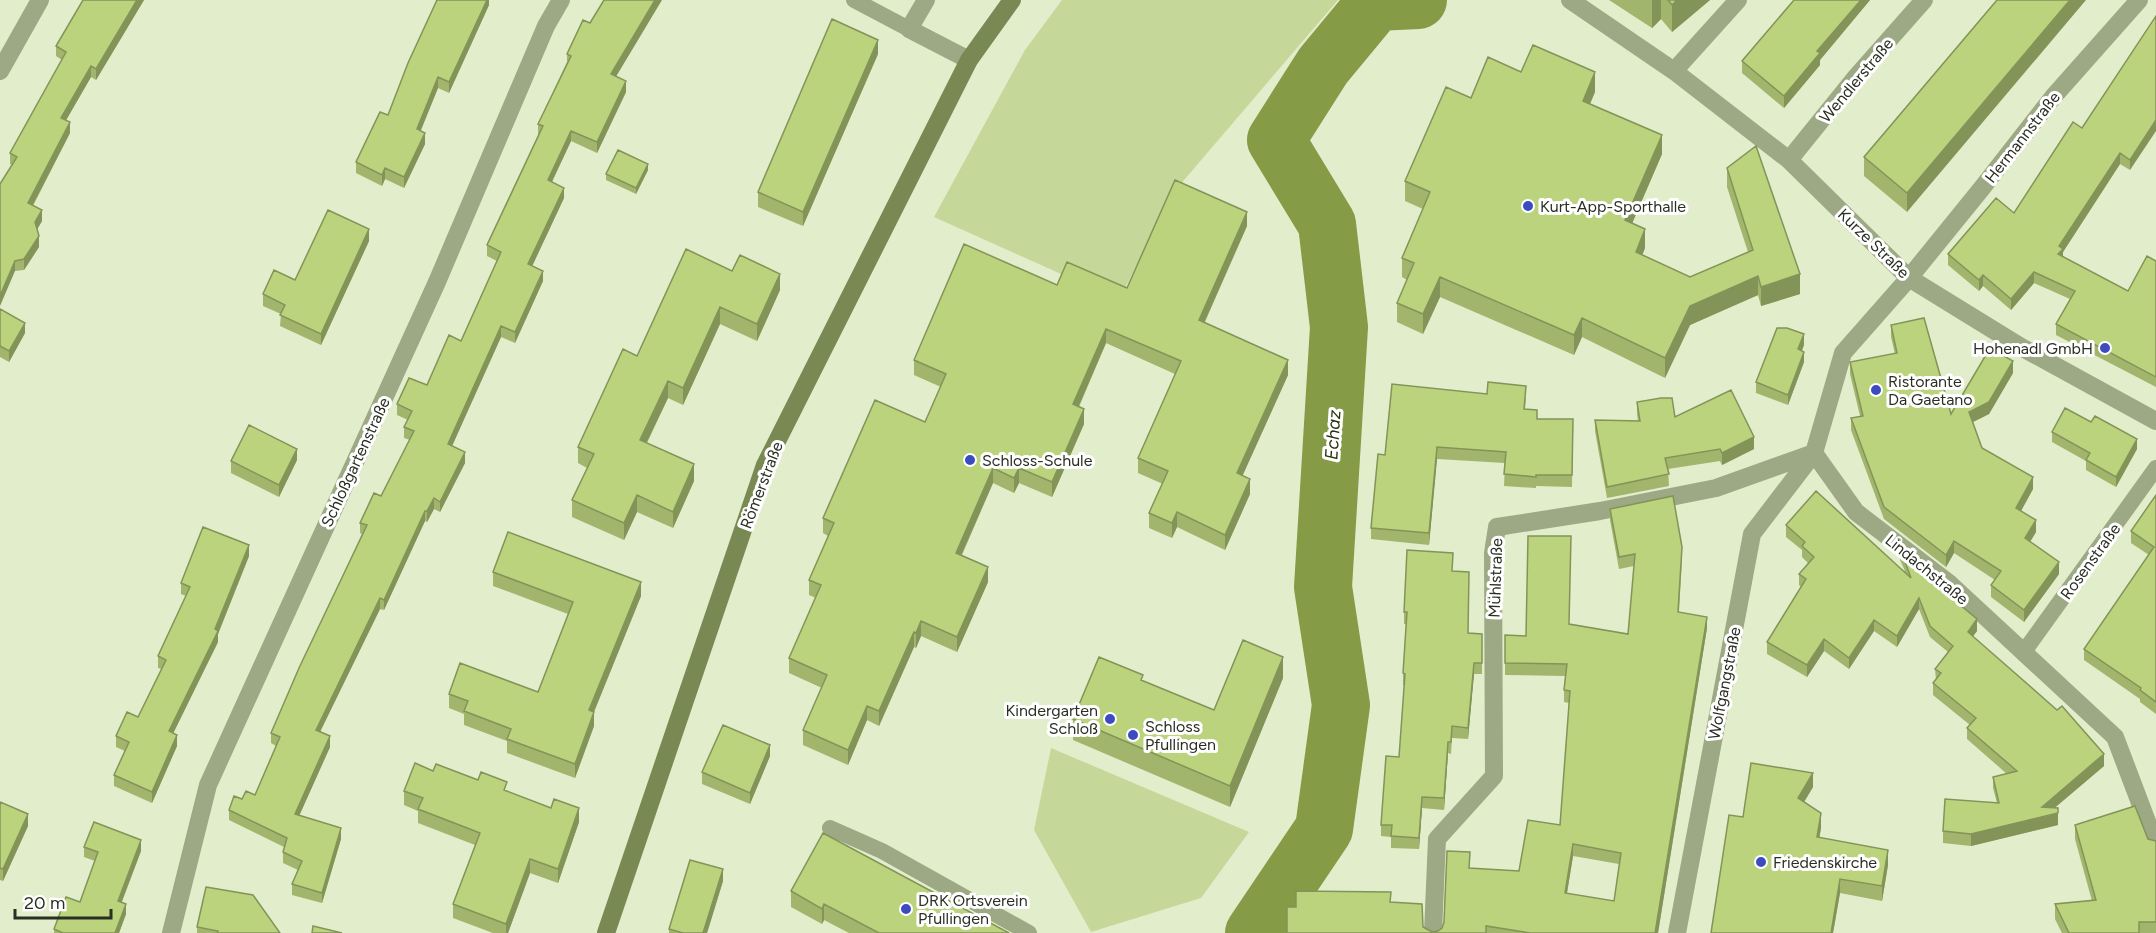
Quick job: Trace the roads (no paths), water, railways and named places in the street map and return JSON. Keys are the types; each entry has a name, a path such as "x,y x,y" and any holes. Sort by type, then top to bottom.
{"main road":[{"name":"Römerstraße","path":"606,933 765,465 969,60 1012,0"}],"street":[{"path":"0,71 40,0"},
{"name":"Schloßgartenstraße","path":"171,933 207,785 437,282 546,26 561,0"},
{"path":"926,0 909,29 969,60"},
{"name":"Kurze Straße","path":"1570,0 1674,71 1789,160 1909,278 2021,347 2156,421"},
{"path":"1674,71 1738,0"},
{"name":"Wendlerstraße","path":"1789,160 1856,77 1924,0"},
{"name":"Hermannstraße","path":"1909,278 2053,97 2139,0"},
{"path":"1814,453 1843,353 1909,278"},
{"name":"Lindachstraße","path":"1814,453 1856,512 1950,584 2115,737 2156,845"},
{"name":"Mühlstraße","path":"1433,933 1437,839 1494,776 1493,553 1497,527 1600,511 1716,488 1814,453"},
{"name":"Wolfgangstraße","path":"1677,933 1752,534 1814,453"}],"lane":[{"path":"854,0 909,29"},
{"name":"Rosenstraße","path":"2023,653 2156,468"},
{"path":"830,828 882,851 1029,933"}],"waterway":[{"name":"Echaz","path":"1254,933 1324,829 1341,705 1323,587 1339,327 1327,224 1276,140 1323,66 1376,2 1418,0"}],"place":[{"name":"Kurt-App-Sporthalle","path":"1528,206"},
{"name":"Hohenadl GmbH","path":"2105,348"},
{"name":"Ristorante Da Gaetano","path":"1876,390"},
{"name":"Schloss-Schule","path":"970,460"},
{"name":"Kindergarten Schloß","path":"1110,719"},
{"name":"Schloss Pfullingen","path":"1133,735"},
{"name":"Friedenskirche","path":"1761,862"},
{"name":"DRK Ortsverein Pfullingen","path":"906,909"}]}
